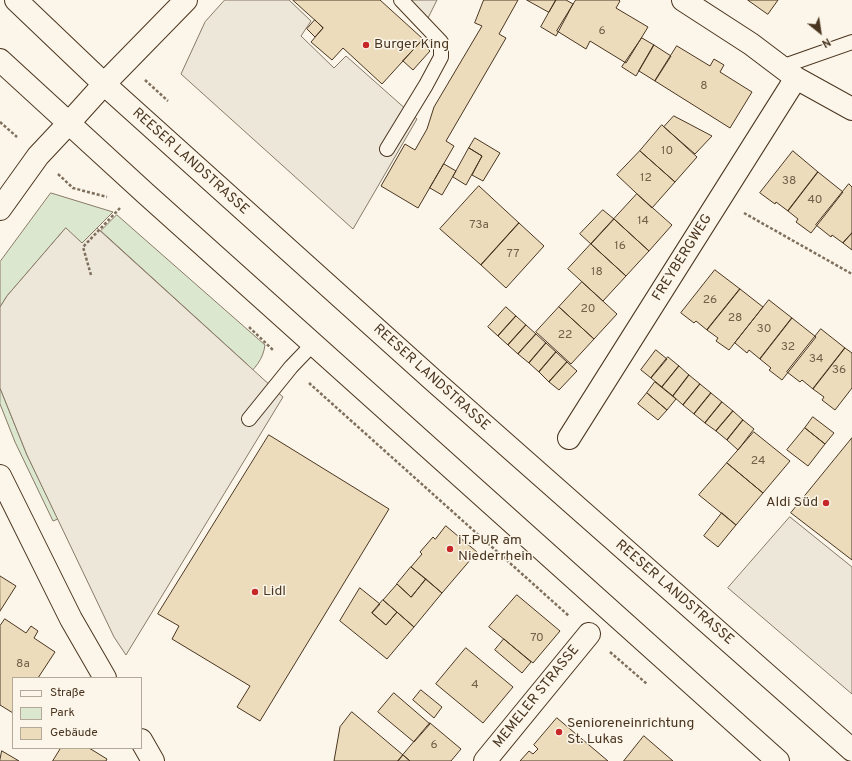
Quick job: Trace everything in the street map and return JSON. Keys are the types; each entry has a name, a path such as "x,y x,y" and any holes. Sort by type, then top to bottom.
{"main road":[{"name":"REESER LANDSTRASSE","path":"16,0 104,84 433,380 852,750"},
{"path":"0,209 38,156 104,84 186,0"},
{"path":"683,0 751,44 789,72 852,110"},
{"path":"0,60 68,124 778,761"},
{"name":"FREYBERGWEG","path":"569,438 720,199 789,72"},
{"path":"0,476 71,619 104,677"},
{"name":"MEMELER STRASSE","path":"485,761 589,634"},
{"path":"142,742 153,761"}],"lane":[{"path":"387,149 426,85 441,57 441,42 401,0"},
{"path":"789,72 852,42"},
{"path":"249,419 291,367 313,344"}],"path":[{"path":"0,122 73,188 112,198"},
{"path":"720,199 852,274"},
{"path":"117,202 125,209"},
{"path":"91,275 83,247 121,206"},
{"path":"245,322 291,367 648,685"}],"green space":[{"path":"51,193 113,212 82,243 65,229 7,296 0,307 0,262"},
{"path":"117,215 265,345 258,364 244,379 248,365 101,231"},
{"path":"0,388 27,455 58,519 53,521 15,442 0,404"}],"shaded area":[{"path":"225,0 289,0 311,21 301,36 334,68 346,56 417,119 353,229 181,74 205,22"},
{"path":"408,0 437,0 428,18"},
{"path":"66,228 82,243 97,228 283,397 126,655 114,637 27,455 0,388 0,307 7,296"},
{"path":"790,517 852,567 852,694 728,588"}],"building":[{"name":"Burger King","path":"293,0 380,0 423,39 382,84 343,48 332,60 311,42 323,28"},
{"path":"484,0 518,0 499,34 506,38 446,141 454,146 418,208 381,186 405,144 415,150 427,129 434,107 482,26 475,23"},
{"path":"527,0 556,0 549,12"},
{"path":"556,0 566,0 573,4 556,36 541,27"},
{"path":"576,0 619,0 620,1 616,8 648,27 626,63 590,41 586,49 557,31"},
{"path":"748,0 778,0 768,14"},
{"path":"315,20 323,28 315,37 307,29"},
{"path":"642,38 654,45 636,76 622,67"},
{"path":"421,42 430,51 413,70 403,61"},
{"path":"654,45 671,56 655,81 639,71"},
{"path":"677,46 710,66 714,59 724,65 720,72 752,92 730,128 655,81"},
{"path":"674,116 712,136 695,154 664,127"},
{"path":"662,125 697,157 675,182 640,151"},
{"path":"475,138 500,153 483,181 472,175 482,156 469,148"},
{"path":"469,148 482,156 466,185 453,177"},
{"path":"640,151 675,182 652,208 617,175"},
{"path":"793,151 818,172 788,211 760,193"},
{"path":"444,164 456,171 442,195 430,188"},
{"path":"818,172 843,192 811,233 796,222 798,219 788,211"},
{"path":"849,184 852,187 852,233 843,243 832,235 831,237 816,225"},
{"path":"479,186 519,223 481,265 440,229"},
{"path":"637,194 672,225 649,251 614,219"},
{"path":"603,210 614,219 591,244 580,234"},
{"path":"614,219 649,251 626,276 591,244"},
{"path":"519,223 544,246 506,288 481,265"},
{"path":"852,233 852,250 843,243"},
{"path":"591,244 626,276 603,301 568,269"},
{"path":"715,270 740,289 707,330 696,321 694,323 681,313"},
{"path":"582,282 617,314 594,339 559,307"},
{"path":"740,289 763,307 729,350 716,341 718,338 707,330"},
{"path":"769,300 792,318 760,359 749,350 747,353 735,343"},
{"path":"506,307 516,316 498,336 488,327"},
{"path":"559,307 594,339 571,364 536,332"},
{"path":"516,316 526,325 508,345 498,336"},
{"path":"792,318 816,337 782,380 769,370 771,368 760,359"},
{"path":"526,325 536,334 518,354 508,345"},
{"path":"821,329 845,348 813,389 802,380 800,382 787,372"},
{"path":"536,334 546,343 529,363 518,354"},
{"path":"546,343 556,352 539,372 529,363"},
{"path":"845,348 852,353 852,388 835,410 822,400 824,397 813,389"},
{"path":"656,350 667,359 651,378 641,370"},
{"path":"556,352 567,362 549,382 539,372"},
{"path":"668,357 679,366 662,387 651,378"},
{"path":"567,362 577,371 559,390 549,382"},
{"path":"679,366 689,375 673,396 662,387"},
{"path":"689,375 700,384 683,405 673,396"},
{"path":"655,382 676,399 667,410 647,393"},
{"path":"700,384 711,393 694,414 683,405"},
{"path":"647,393 667,410 658,420 638,404"},
{"path":"711,393 722,402 705,423 694,414"},
{"path":"722,402 733,411 716,431 705,423"},
{"path":"733,411 743,420 727,440 716,431"},
{"path":"813,417 834,433 825,444 805,428"},
{"path":"743,420 754,429 738,450 727,440"},
{"path":"805,428 825,444 808,466 787,450"},
{"path":"754,432 790,461 763,493 727,463"},
{"name":"Lidl","path":"269,435 389,509 260,721 237,707 250,686 172,639 179,626 158,614"},
{"name":"Aldi Süd","path":"852,438 852,560 791,513"},
{"path":"727,463 763,493 736,525 699,495"},
{"path":"722,513 736,525 718,547 704,536"},
{"path":"446,526 477,552 442,593 411,567 422,554 420,552 433,537 435,539"},
{"path":"411,567 426,579 411,597 397,584"},
{"path":"0,576 16,586 0,611"},
{"path":"426,579 442,593 414,627 383,600 397,584 411,597"},
{"path":"360,588 380,604 372,613 386,625 397,612 414,627 387,659 340,621"},
{"path":"517,595 560,631 533,663 489,627"},
{"path":"383,600 397,612 386,625 372,613"},
{"path":"5,619 26,633 31,626 38,631 34,638 55,652 39,677 12,677 12,712 0,705 0,626"},
{"path":"504,639 531,662 522,673 495,650"},
{"path":"466,648 513,687 483,723 436,684"},
{"path":"421,690 442,707 434,718 413,700"},
{"path":"394,693 430,724 414,742 378,712"},
{"path":"352,712 403,755 398,761 334,761 340,727"},
{"name":"Senioreneinrichtung St. Lukas","path":"557,718 608,761 520,761 529,751 533,754 538,749 534,745"},
{"path":"430,723 461,749 451,761 410,761 403,755"},
{"name":"Senioreneinrichtung St. Lukas","path":"644,736 673,761 624,761"},
{"path":"60,749 91,749 107,759 106,761 53,761"},
{"path":"2,751 19,761 0,761"},
{"path":"403,755 410,761 398,761"}],"place":[{"name":"Burger King","path":"366,45"},
{"name":"Aldi Süd","path":"826,503"},
{"name":"iT.PUR am Niederrhein","path":"450,549"},
{"name":"Lidl","path":"255,592"},
{"name":"Senioreneinrichtung St. Lukas","path":"559,732"}]}
